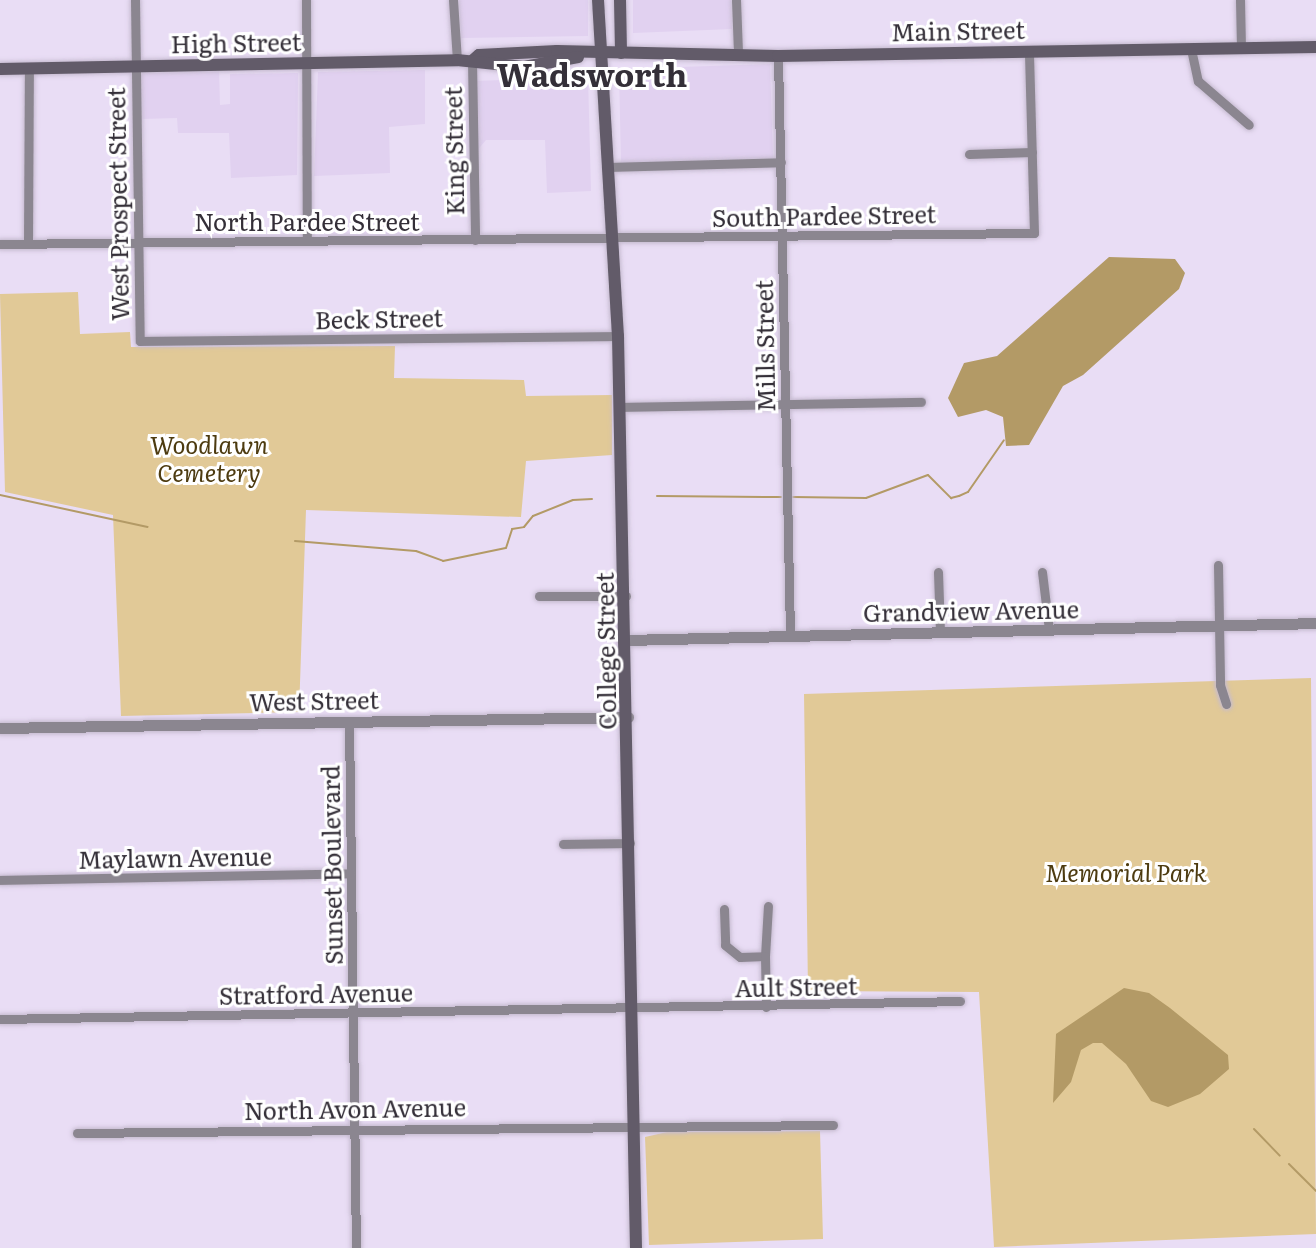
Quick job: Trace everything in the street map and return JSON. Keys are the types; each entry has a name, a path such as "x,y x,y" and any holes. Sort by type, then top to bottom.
{"main road":[{"name":"College Street","path":"598,0 614,238 626,596 636,1248"},
{"path":"620,0 621,53"},
{"name":"Main Street","path":"601,54 738,51 778,56 1316,47"},
{"name":"High Street","path":"0,69 457,60 472,61 482,67 524,67 601,54"}],"street":[{"name":"West Prospect Street","path":"135,0 140,341"},
{"path":"306,0 310,63 307,240"},
{"path":"453,0 457,60"},
{"path":"736,0 738,51"},
{"path":"1240,0 1241,48"},
{"path":"1191,49 1198,81 1249,125"},
{"path":"969,154 1032,152 1029,51"},
{"name":"Mills Street","path":"778,56 790,636"},
{"name":"King Street","path":"472,61 475,240"},
{"path":"28,243 29,68"},
{"name":"South Pardee Street","path":"614,238 1034,233 1032,152"},
{"path":"607,167 781,162"},
{"name":"North Pardee Street","path":"0,244 614,238"},
{"name":"Beck Street","path":"140,341 618,336"},
{"path":"620,407 921,402"},
{"path":"1218,565 1220,685 1226,704"},
{"path":"938,572 940,633"},
{"path":"1042,572 1049,630"},
{"path":"539,596 626,596"},
{"name":"Grandview Avenue","path":"627,640 1316,623"},
{"name":"West Street","path":"0,728 628,717"},
{"name":"Sunset Boulevard","path":"349,722 356,1248"},
{"path":"563,844 630,843"},
{"name":"Maylawn Avenue","path":"0,880 351,873"},
{"path":"766,1007 768,906"},
{"path":"724,909 725,945 740,957 765,956"},
{"name":"Ault Street","path":"632,1007 766,1007 960,1001"},
{"name":"Stratford Avenue","path":"0,1019 632,1007"},
{"name":"North Avon Avenue","path":"77,1133 634,1124 833,1125"}],"shaded area":[{"path":"459,0 588,0 588,36 461,38"},
{"path":"633,0 731,0 732,29 633,33"},
{"path":"770,64 773,158 621,163 619,69"},
{"path":"425,70 425,124 389,127 390,173 314,176 318,72"},
{"path":"219,71 220,105 230,104 230,74 298,73 297,175 231,178 229,133 178,133 177,118 141,119 140,73"},
{"path":"588,77 591,191 547,193 545,140 486,140 475,153 474,81"},
{"path":"1109,257 1175,259 1185,273 1179,289 1083,375 1063,386 1029,445 1006,446 1003,417 986,410 958,417 948,398 964,363 997,356"},
{"path":"1124,988 1149,993 1170,1008 1228,1055 1229,1069 1200,1094 1168,1107 1151,1101 1126,1064 1102,1043 1093,1043 1081,1050 1071,1082 1053,1103 1056,1034"}],"green space":[{"name":"Woodlawn Cemetery","path":"78,292 80,334 130,332 131,347 395,346 394,378 524,380 526,396 612,395 612,455 526,461 521,517 306,510 299,712 121,716 113,515 5,492 0,294"},
{"name":"Memorial Park","path":"1311,678 1316,1234 994,1247 979,992 808,991 804,694"},
{"path":"820,1131 823,1239 649,1245 645,1137 667,1132"}],"waterway":[{"path":"793,497 866,498 928,475 951,498 959,496 968,492 1004,440"},
{"path":"0,495 148,527"},
{"path":"657,496 781,497"},
{"path":"295,541 416,551 443,561 506,548 512,529 524,527 533,516 573,500 592,499"},
{"path":"1254,1129 1280,1156"},
{"path":"1289,1164 1316,1191"}],"district":[{"name":"Wadsworth","path":"592,73"}]}
